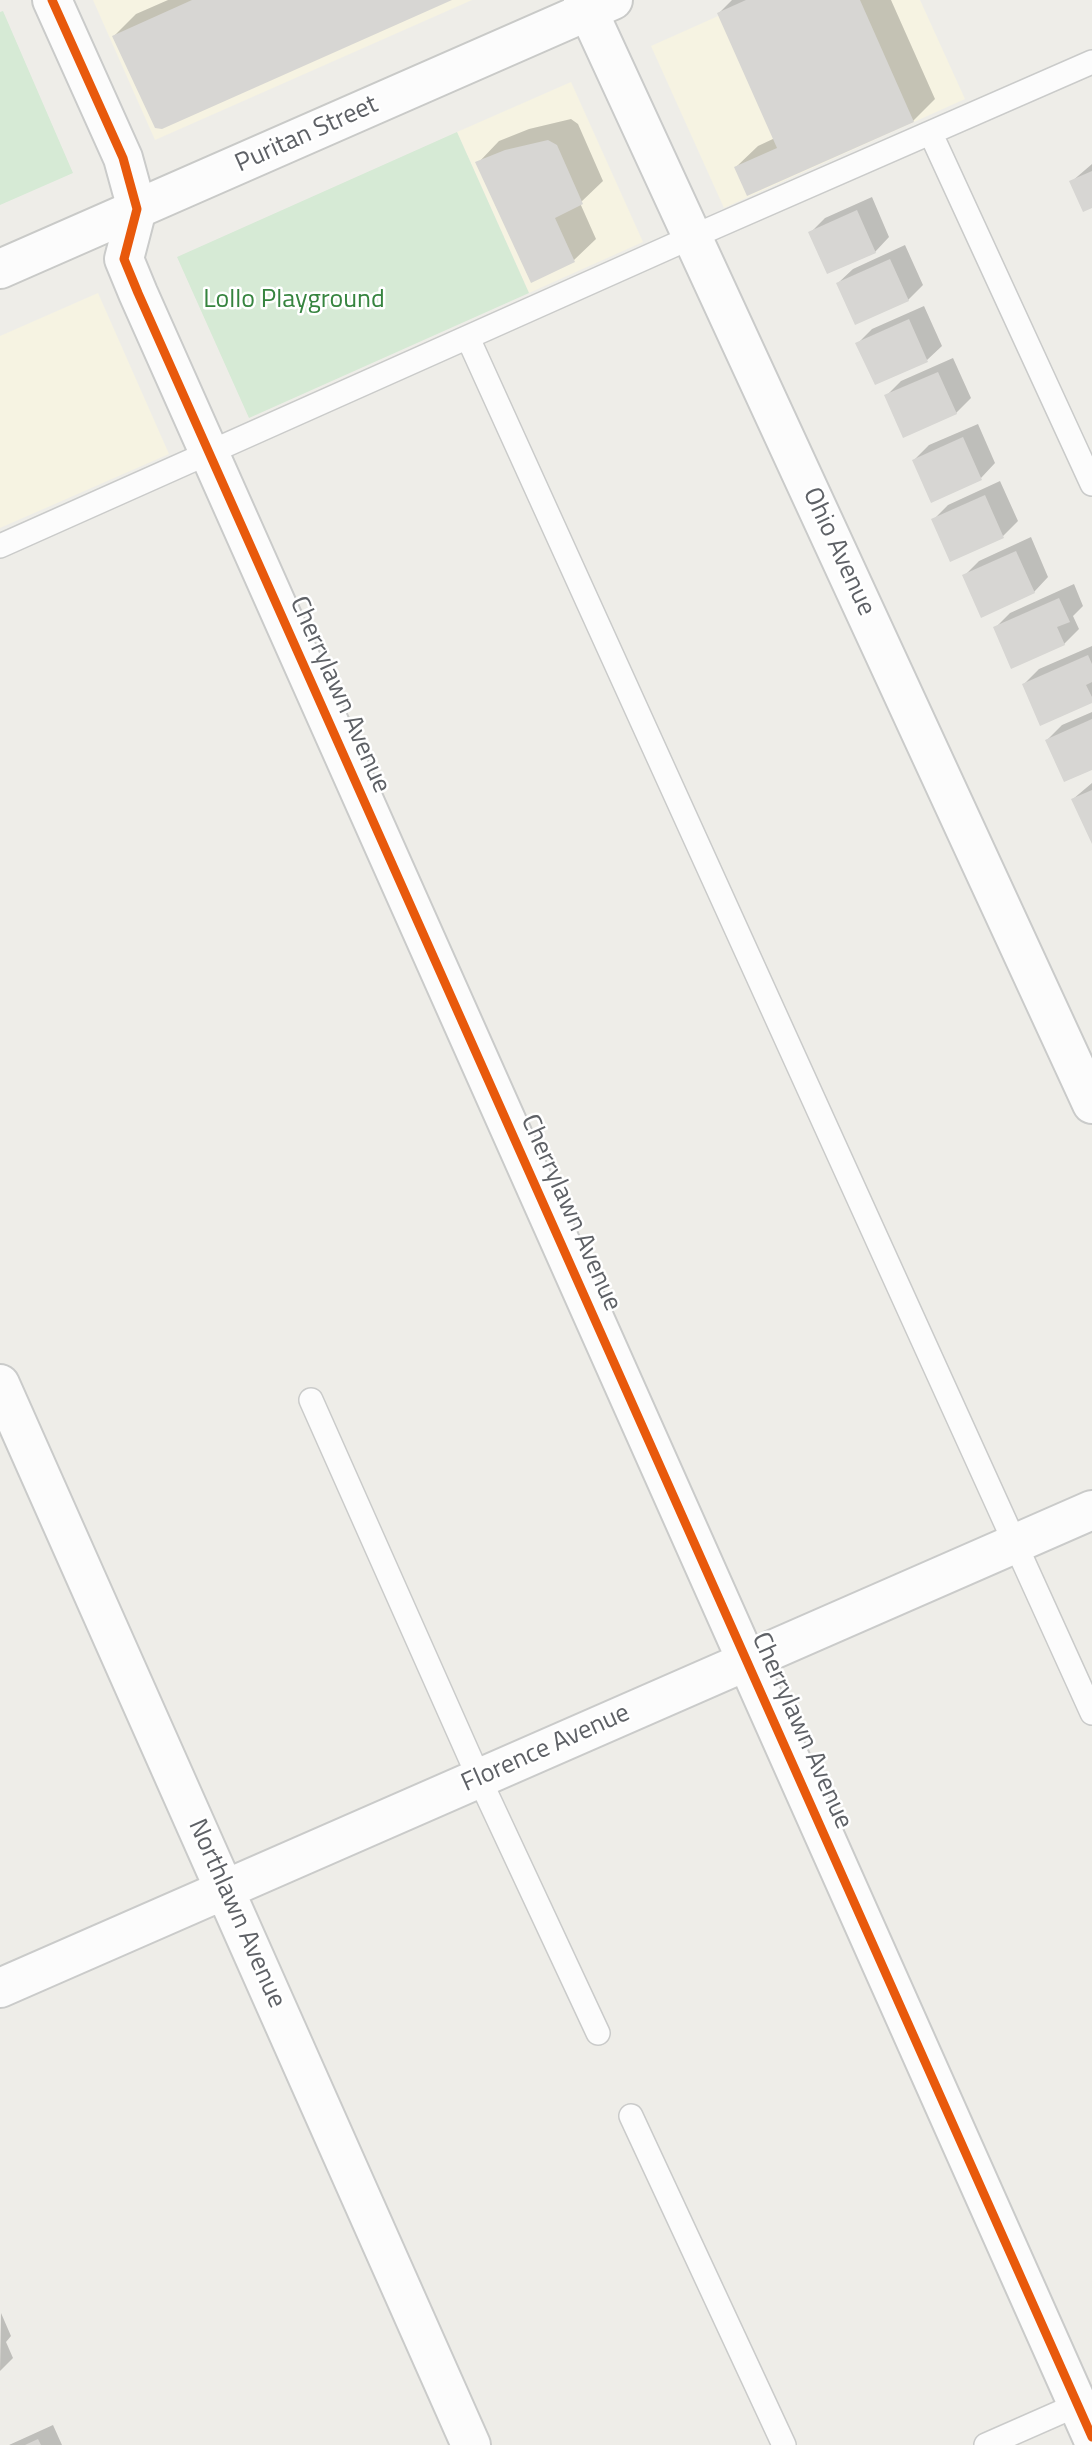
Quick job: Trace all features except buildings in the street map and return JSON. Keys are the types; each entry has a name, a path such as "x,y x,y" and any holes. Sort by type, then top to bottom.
{"street":[{"name":"Cherrylawn Avenue","path":"52,0 123,158 137,209 124,259 747,1661 1087,2413"},
{"name":"Puritan Street","path":"0,269 595,4"},
{"name":"Ohio Avenue","path":"595,4 692,237 1092,1104"},
{"name":"Northlawn Avenue","path":"0,1384 471,2445"},
{"name":"Florence Avenue","path":"0,1988 1092,1510"}],"lane":[{"path":"0,546 1092,62"},
{"path":"931,134 1092,485"},
{"path":"468,338 1092,1713"},
{"path":"312,1400 479,1778 598,2033"},
{"path":"631,2116 784,2445"},
{"path":"986,2445 1087,2413"}],"shaded area":[{"path":"93,0 472,0 155,140"},
{"path":"754,0 920,0 965,99 724,208 651,46"},
{"path":"571,82 643,242 529,293 457,132"},
{"path":"98,293 169,454 0,528 0,336"}],"green space":[{"path":"3,11 73,173 0,205 0,12"},
{"name":"Lollo Playground","path":"457,132 529,293 249,418 177,257"}],"cycle path":[{"path":"52,0 123,158 137,209 124,259 138,293 1092,2437"}]}
